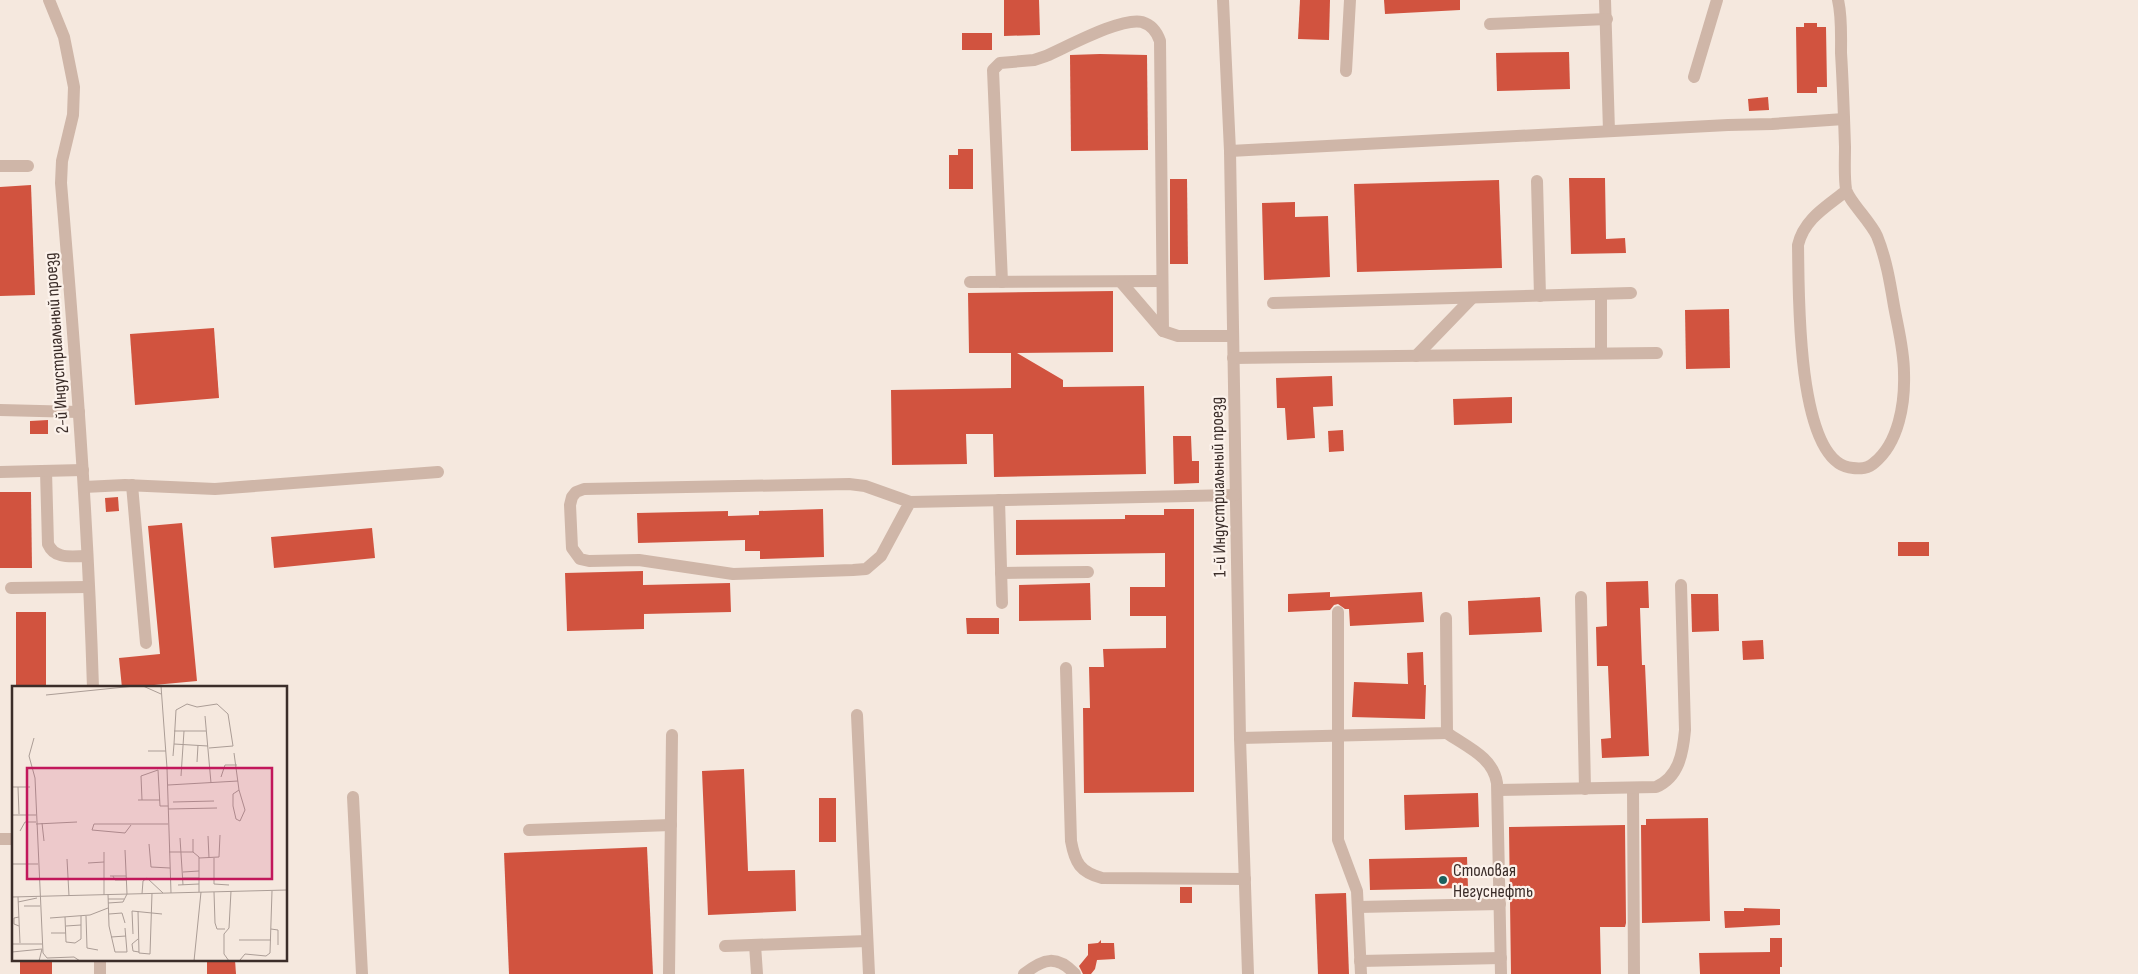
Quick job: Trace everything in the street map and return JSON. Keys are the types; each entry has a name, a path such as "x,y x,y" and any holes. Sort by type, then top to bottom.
{"street":[{"name":"2-й Индустриальный проезд","path":"49,0 64,37 74,87 73,115 62,161 61,183 83,470 93,686"},
{"name":"1-й Индустриальный проезд","path":"1224,0 1230,151 1234,494 1248,974"},
{"path":"1346,71 1350,0"},
{"path":"1605,0 1609,131"},
{"path":"1694,77 1717,0"},
{"path":"1838,0 1846,191 1876,234 1881,246 1902,351 1904,373 1896,432 1886,453 1872,465 1859,469 1847,468 1838,463 1826,450 1810,405 1804,378 1800,337 1798,246 1801,234 1808,222 1846,191"},
{"path":"1490,24 1607,19"},
{"path":"1002,282 993,70 1000,63 1034,60 1119,24 1142,22 1150,26 1157,33 1160,41 1163,331"},
{"path":"1230,151 1844,119"},
{"path":"0,166 28,166"},
{"path":"1537,181 1540,296"},
{"path":"970,282 1162,281"},
{"path":"1121,282 1163,331 1178,336 1233,336"},
{"path":"1273,303 1631,293"},
{"path":"1601,294 1601,353"},
{"path":"1416,356 1472,298"},
{"path":"1233,358 1657,353"},
{"path":"0,410 79,412"},
{"path":"0,472 83,470"},
{"path":"46,471 48,544 50,550 55,554 64,556 87,556"},
{"path":"84,487 132,485 215,489 438,472"},
{"path":"910,502 881,556 875,563 866,568 853,570 733,574 638,560 589,561 580,559 572,548 570,505 576,492 584,489 849,484 865,486 910,502 1234,494"},
{"path":"132,485 146,643"},
{"path":"999,500 1002,603"},
{"path":"1001,573 1088,572"},
{"path":"1498,790 1656,787 1667,782 1673,775 1684,745 1686,730 1682,584"},
{"path":"11,588 88,587"},
{"path":"1581,597 1585,789"},
{"path":"1338,612 1338,840 1355,884 1358,907 1360,968 1501,958"},
{"path":"1446,618 1447,733"},
{"path":"1066,668 1071,841 1073,854 1079,866 1088,874 1102,878 1245,879"},
{"path":"857,716 868,974"},
{"path":"1240,738 1447,733 1492,765 1496,773 1498,790 1501,974"},
{"path":"669,974 672,735"},
{"path":"1633,788 1634,974"},
{"path":"354,798 362,974"},
{"path":"529,830 671,825"},
{"path":"1358,907 1500,904"},
{"path":"725,946 867,942"},
{"path":"755,945 757,974"},
{"path":"1024,974 1041,963 1057,961 1066,965 1075,974"}],"building":[{"path":"1004,0 1039,0 1040,35 1004,36"},
{"path":"1300,0 1330,0 1329,40 1298,39"},
{"path":"1384,0 1460,0 1460,10 1385,14"},
{"path":"1804,23 1817,23 1817,27 1826,27 1827,87 1817,87 1817,93 1797,93 1796,27 1804,27"},
{"path":"962,33 992,33 992,50 962,50"},
{"path":"1569,52 1570,89 1497,91 1496,53"},
{"path":"1070,55 1147,55 1148,150 1071,151"},
{"path":"1768,97 1769,110 1749,111 1748,99"},
{"path":"958,149 973,149 973,189 949,189 949,155 958,155"},
{"path":"1569,178 1605,178 1606,239 1625,238 1626,253 1571,254"},
{"path":"1170,179 1187,179 1188,264 1170,264"},
{"path":"1499,180 1502,268 1357,272 1354,184"},
{"path":"31,185 35,295 0,296 0,187"},
{"path":"1295,202 1295,217 1328,216 1330,277 1264,280 1262,203"},
{"path":"1113,291 1113,352 1017,353 1063,380 1063,387 1144,386 1146,474 994,477 993,434 966,434 967,464 892,465 891,390 1011,388 1011,353 969,353 968,293"},
{"path":"1729,309 1730,368 1686,369 1685,310"},
{"path":"214,328 219,398 135,405 130,334"},
{"path":"1332,376 1333,406 1313,407 1315,438 1287,440 1285,408 1277,408 1276,378"},
{"path":"1512,397 1512,423 1454,425 1453,399"},
{"path":"48,420 48,434 30,434 30,421"},
{"path":"1343,430 1344,451 1329,452 1328,431"},
{"path":"1173,436 1191,436 1192,461 1199,461 1199,483 1174,484"},
{"path":"0,492 31,492 32,568 0,568"},
{"path":"118,497 119,511 106,512 105,498"},
{"path":"823,509 824,557 760,559 760,551 745,551 745,540 638,543 637,513 728,511 728,516 759,515 759,511"},
{"path":"1164,509 1194,509 1194,792 1084,793 1083,708 1090,708 1089,667 1104,667 1103,649 1166,648 1166,616 1130,616 1130,587 1165,587 1165,553 1016,555 1016,520 1125,519 1125,515 1164,515"},
{"path":"182,523 197,681 122,686 119,658 160,654 148,526"},
{"path":"372,528 375,558 274,568 271,537"},
{"path":"1898,542 1929,542 1929,556 1898,556"},
{"path":"643,571 643,585 730,583 731,612 644,614 644,629 567,631 565,573"},
{"path":"1648,581 1649,608 1640,608 1642,665 1645,665 1649,756 1602,758 1601,739 1611,738 1608,666 1597,666 1596,627 1607,626 1606,582"},
{"path":"1090,583 1091,620 1019,621 1019,585"},
{"path":"1330,592 1330,597 1422,592 1424,622 1350,626 1349,609 1345,609 1338,604 1334,605 1330,610 1288,612 1288,594"},
{"path":"1691,594 1718,594 1719,631 1692,632"},
{"path":"1540,597 1542,632 1469,635 1468,601"},
{"path":"16,612 46,612 46,686 16,686"},
{"path":"966,618 999,618 999,634 967,634"},
{"path":"1763,640 1764,659 1743,660 1742,641"},
{"path":"1423,652 1424,685 1426,685 1425,719 1352,717 1354,682 1408,684 1407,653"},
{"path":"744,769 748,871 795,870 796,911 708,915 702,771"},
{"path":"1478,793 1479,827 1405,830 1404,795"},
{"path":"819,798 836,798 836,842 819,842"},
{"path":"1708,818 1710,921 1642,923 1641,825 1646,825 1646,819"},
{"path":"1625,825 1626,923 1625,927 1600,927 1601,974 1511,974 1509,827"},
{"path":"647,847 653,974 509,974 504,853"},
{"path":"1467,857 1468,888 1370,890 1369,859"},
{"path":"1180,887 1192,887 1192,903 1180,903"},
{"path":"1346,893 1349,974 1318,974 1315,894"},
{"path":"1744,908 1780,909 1780,925 1725,928 1724,911 1744,911"},
{"path":"1770,938 1782,938 1782,967 1780,967 1780,974 1700,974 1699,953 1770,952"},
{"path":"1101,940 1101,943 1114,943 1115,959 1097,960 1095,969 1091,974 1083,974 1079,966 1088,955 1088,944 1098,943"},
{"path":"20,962 52,962 52,974 20,974"},
{"path":"207,962 235,962 236,974 207,974"}],"place":[{"name":"Столовая Негуснефть","path":"1443,880"}]}
